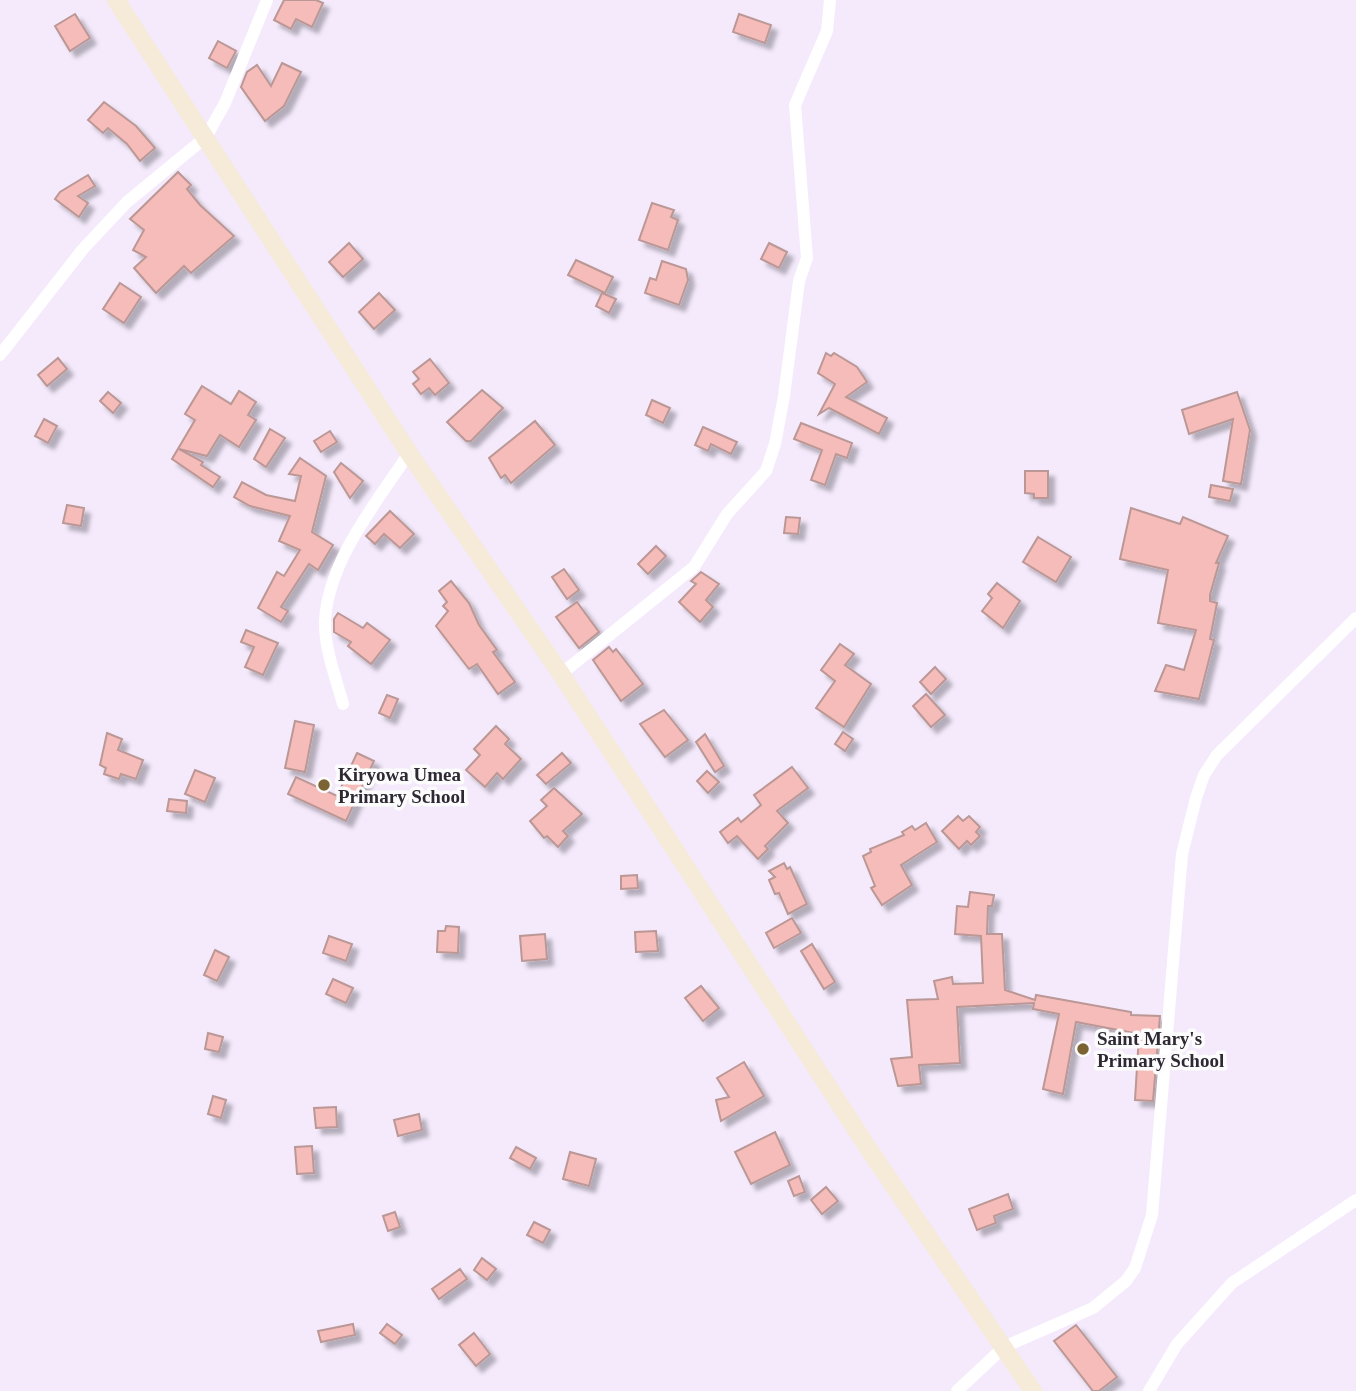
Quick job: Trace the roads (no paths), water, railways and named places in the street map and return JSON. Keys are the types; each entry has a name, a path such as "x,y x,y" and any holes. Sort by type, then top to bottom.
{"main road":[{"path":"116,0 179,102 206,137 408,453 561,674 868,1148 1033,1391"}],"street":[{"path":"0,355 83,250 127,202 206,137 221,113 267,0"},
{"path":"561,674 694,567 727,514 766,471 775,444 799,281 807,258 795,105 827,32 830,0"},
{"path":"343,704 327,643 329,599 336,574 348,550 408,453"},
{"path":"957,1391 1004,1348 1093,1308 1126,1281 1135,1268 1152,1215 1182,854 1196,798 1204,775 1235,734 1356,618"},
{"path":"1149,1391 1177,1344 1232,1283 1356,1200"}],"place":[{"name":"Kiryowa Umea Primary School","path":"324,785"},
{"name":"Saint Mary's Primary School","path":"1083,1049"}]}
